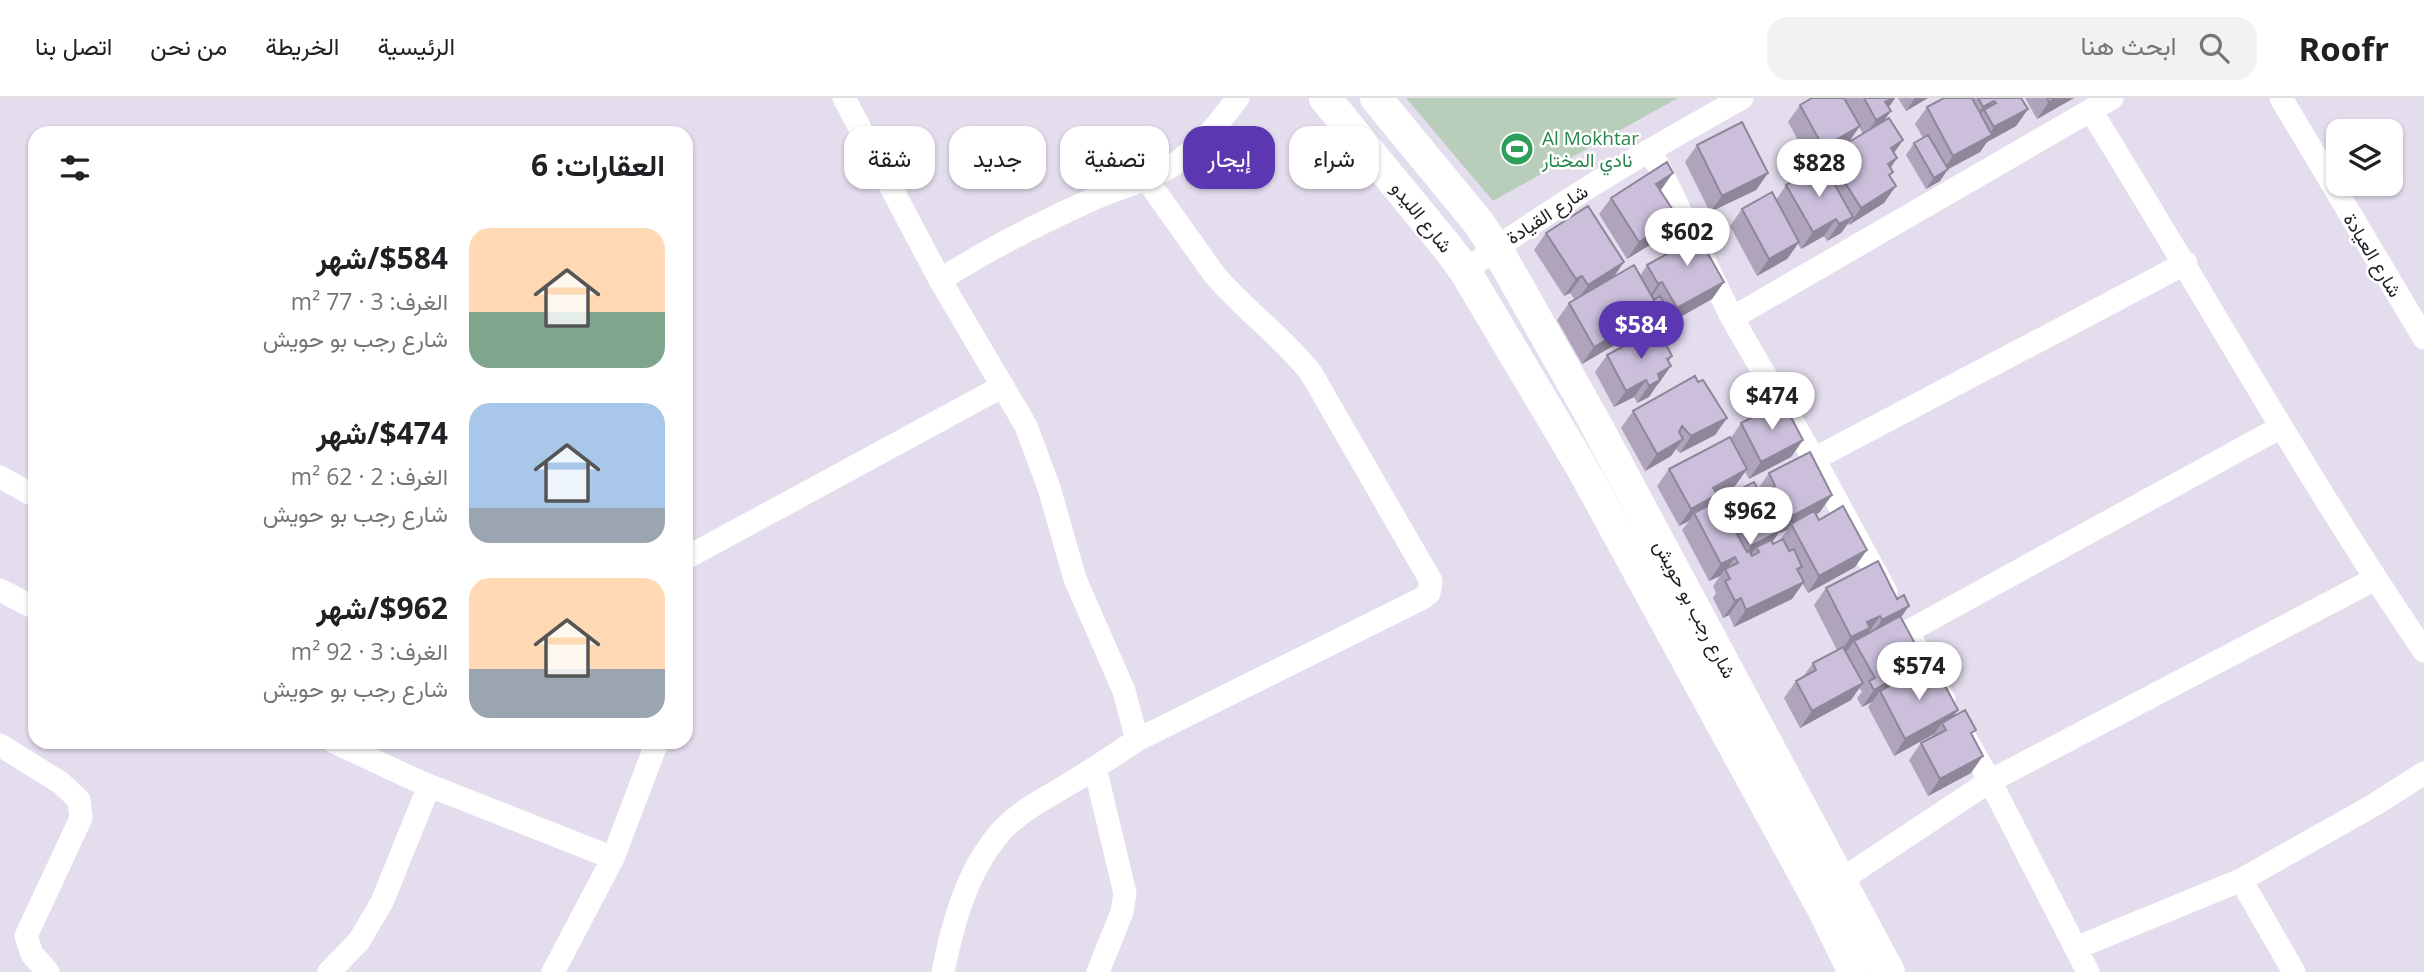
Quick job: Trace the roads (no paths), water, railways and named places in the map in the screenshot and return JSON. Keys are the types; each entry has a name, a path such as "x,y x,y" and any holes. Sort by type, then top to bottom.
{"main road":[{"name":"شارع الليدو","path":"1325,98 1465,271"},
{"name":"شارع الليدو","path":"1376,98 1478,222 1495,249"},
{"name":"شارع رجب بو حويش","path":"1495,249 1593,419 1889,972"},
{"name":"شارع رجب بو حويش","path":"1465,271 1588,478 1808,882 1854,972"}],"street":[{"path":"844,98 940,280 1031,438 1076,579 1124,691 1137,740"},
{"path":"1169,167 1208,135 1238,98"},
{"name":"شارع القيادة","path":"1465,271 1648,151 1742,98"},
{"path":"1732,318 2112,98"},
{"name":"شارع العيادة","path":"2281,98 2424,338"},
{"path":"2091,111 2186,263 2281,427 2375,579 2424,651"},
{"path":"1648,151 1658,165 1732,318 1814,459 1990,781 2088,972"},
{"path":"940,280 1028,231 1094,198 1120,189"},
{"path":"943,972 952,927 971,878 982,856 1001,831 1011,823 1137,740 1429,593 1431,581 1311,373 1297,355 1220,282 1153,189"},
{"path":"1814,459 2186,263"},
{"path":"693,554 1003,386"},
{"path":"1907,632 2281,427"},
{"path":"0,477 28,492"},
{"path":"1841,880 1990,781 2375,579"},
{"path":"0,590 28,604"},
{"path":"0,745 61,783 79,800 81,818 26,936 32,954 48,972"},
{"path":"349,749 429,786 613,858"},
{"path":"553,972 613,858 654,749"},
{"path":"1095,768 1125,893 1122,912 1098,972"},
{"path":"2076,948 2241,880 2374,805 2424,773"},
{"path":"329,972 359,941 382,902 429,786"},
{"path":"2241,880 2294,972"}],"place":[{"name":"Al Mokhtar نادي المختار","path":"1517,149"}]}
